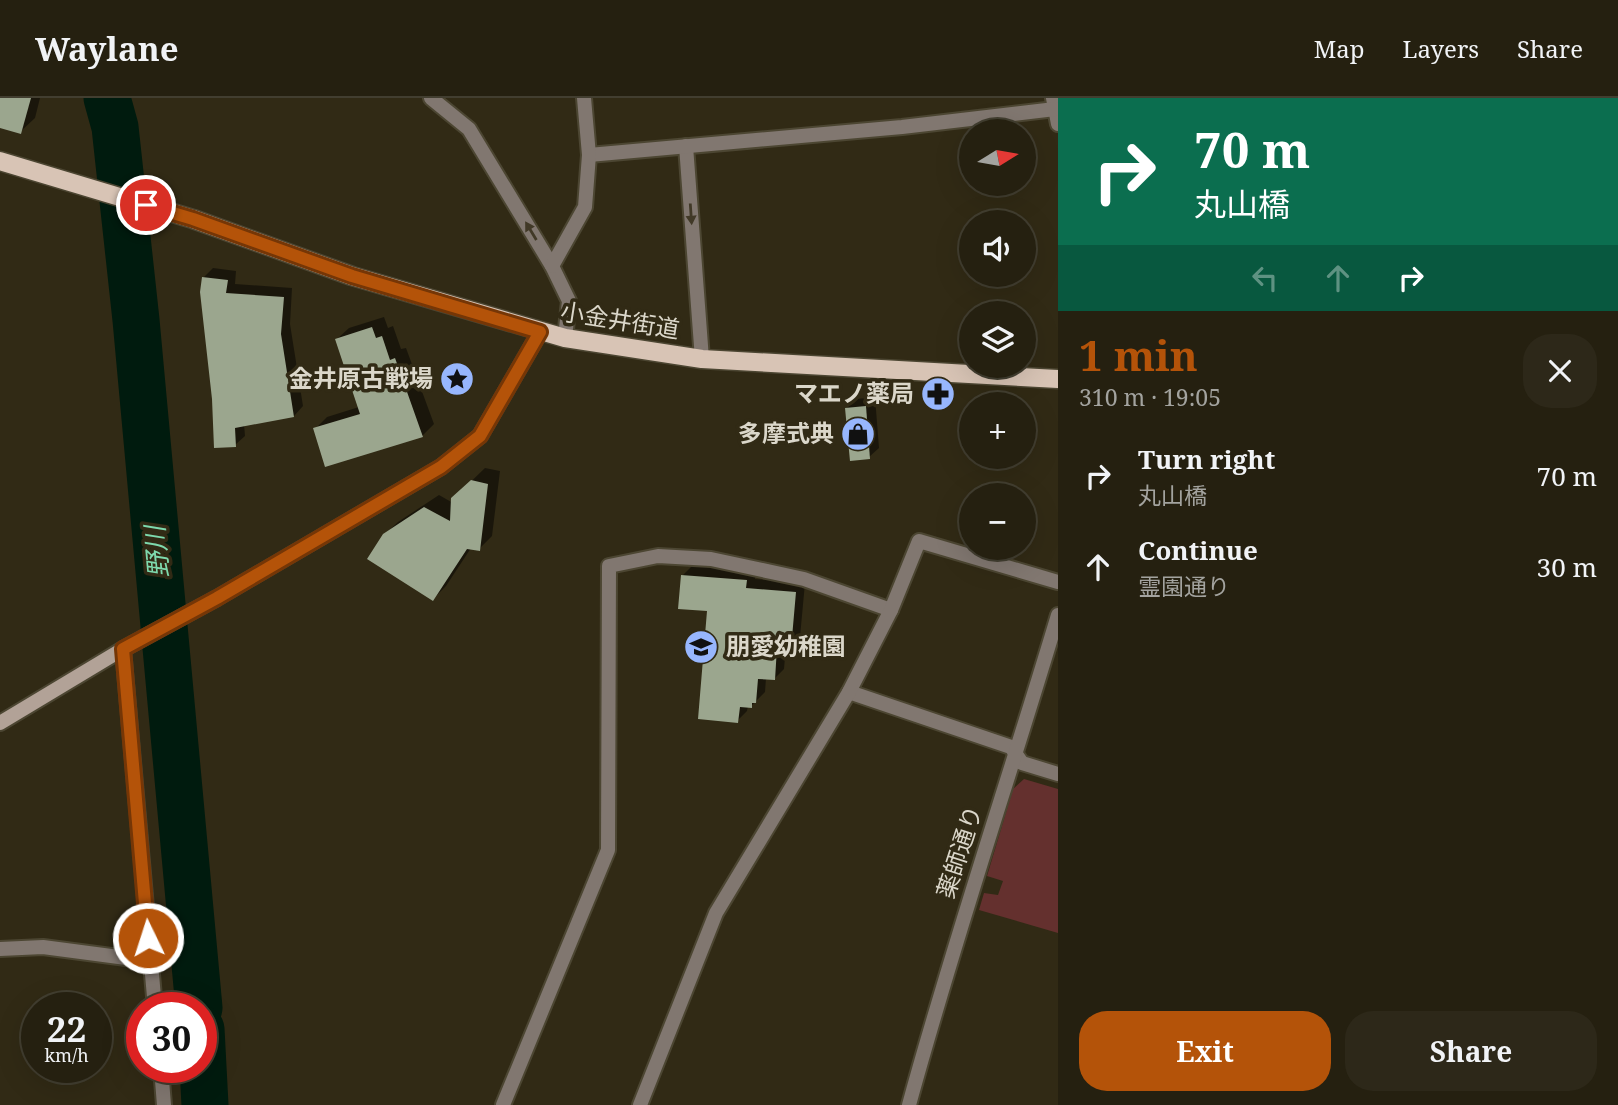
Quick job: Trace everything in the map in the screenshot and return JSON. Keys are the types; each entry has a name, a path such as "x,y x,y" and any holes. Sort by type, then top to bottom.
{"main road":[{"name":"小金井街道","path":"0,161 193,219 352,276 565,338 702,359 1058,379"}],"street":[{"path":"431,98 469,129 552,266 569,301 565,338"},
{"path":"552,266 585,207 589,155 584,98"},
{"path":"589,155 902,127 1054,103 1058,124"},
{"path":"686,146 702,359"},
{"path":"0,723 123,649 217,598 441,467 480,436 540,332"},
{"path":"640,1105 716,913 849,692 891,610 919,541 1058,582"},
{"path":"503,1105 608,850 609,566 658,556 711,559 804,579 891,610"},
{"name":"薬師通り","path":"909,1105 942,987 1058,615"},
{"path":"123,649 153,992"},
{"path":"849,692 1011,747 1022,763 1058,774"},
{"path":"0,949 43,947 149,961"},
{"path":"162,1083 164,1105"}],"shaded area":[{"path":"1024,779 1058,789 1058,933 979,910 984,893 998,895 1003,881 987,876 1013,789"}],"building":[{"path":"0,98 31,98 21,134 0,128"},
{"path":"202,277 228,280 226,293 284,297 281,334 294,417 235,428 236,447 214,448 212,399 200,292"},
{"path":"372,327 376,338 382,336 390,360 395,358 423,437 325,467 313,428 360,414 335,339"},
{"path":"866,406 870,459 850,461 845,408"},
{"path":"471,480 488,484 480,551 467,549 433,601 367,559 383,534 424,507 450,521 451,498"},
{"path":"681,575 747,580 746,588 796,592 791,649 777,647 775,680 758,679 756,703 752,703 752,708 740,707 738,723 698,719 707,611 678,609"}],"waterway":[{"name":"野川","path":"107,98 115,127 136,320 198,992"},
{"name":"野川","path":"204,1083 205,1105"}],"place":[{"name":"金井原古戦場","path":"457,379"},
{"name":"マエノ薬局","path":"938,394"},
{"name":"多摩式典","path":"858,434"},
{"name":"朋愛幼稚園","path":"701,647"}],"route":[{"path":"146,205 352,276 540,332 480,436 441,467 217,598 123,649 148,938"}]}
